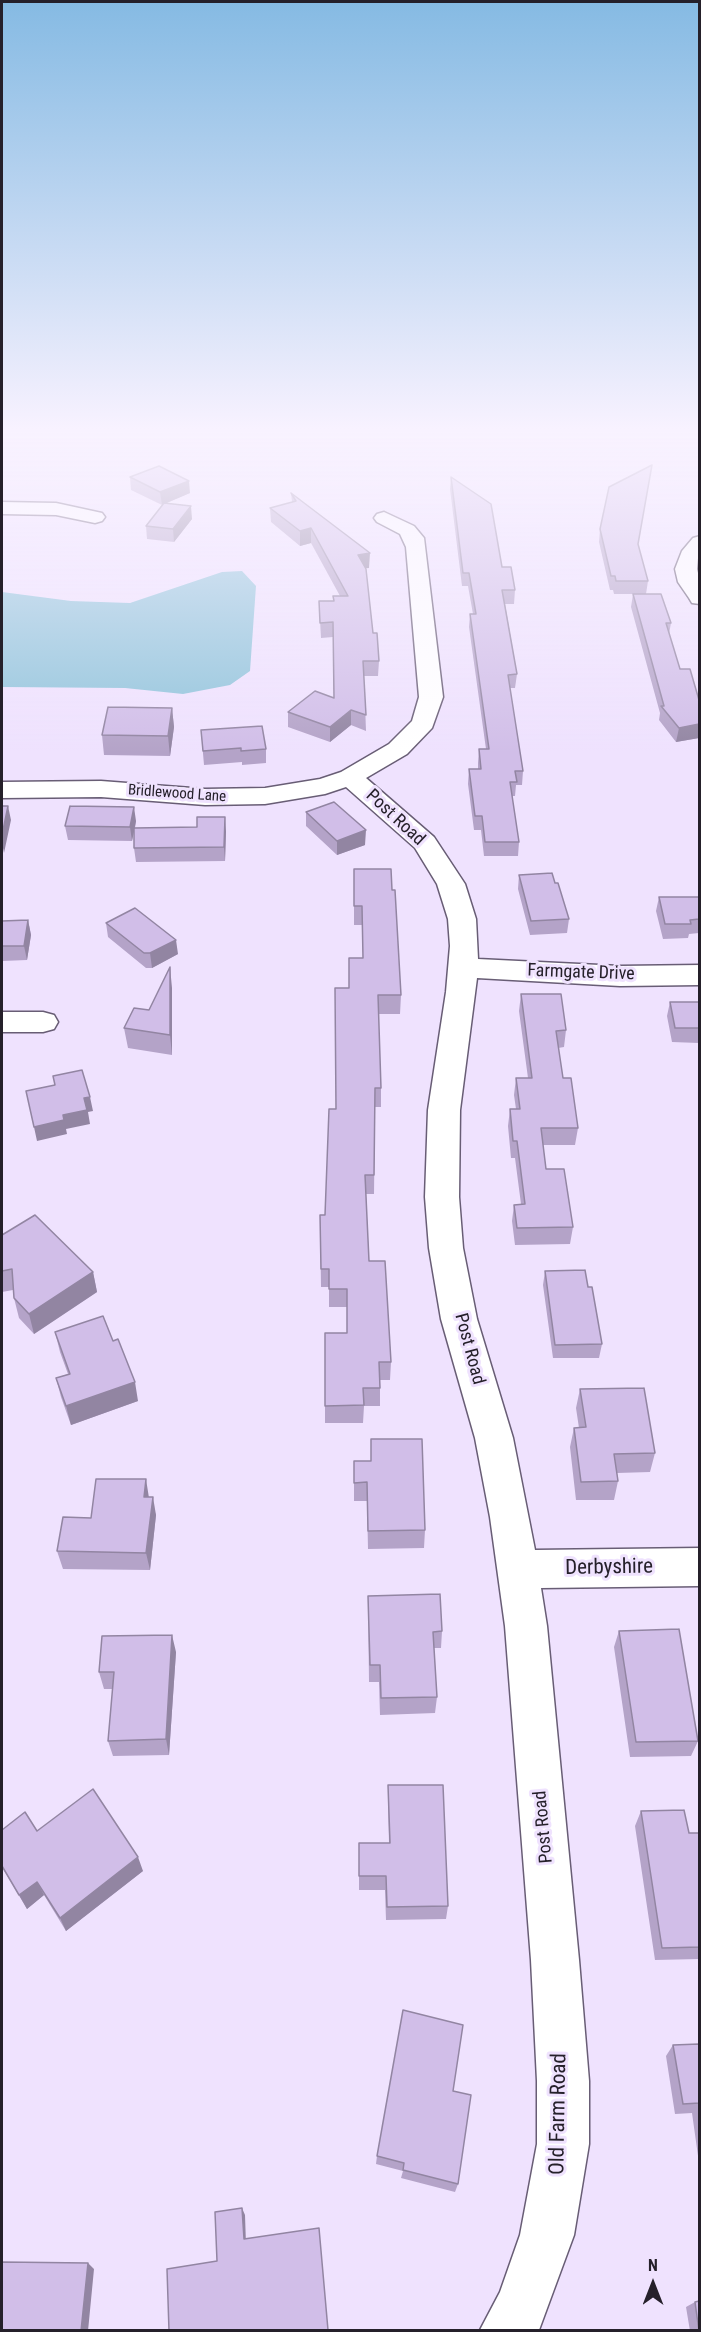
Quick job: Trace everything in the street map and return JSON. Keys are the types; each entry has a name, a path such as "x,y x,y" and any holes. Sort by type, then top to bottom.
{"street":[{"name":"Bridlewood Lane","path":"2,790 101,789 234,798 284,794 325,786 350,777 375,764 413,736 423,723 431,697 416,546 412,536"},
{"path":"699,542 689,555 686,569 689,582 699,598"},
{"name":"Post Road","path":"350,777 410,827 443,868 458,903 462,919 463,968 444,1110 442,1197 446,1248 459,1319 494,1438 518,1569 526,1626 555,1960"},
{"name":"Farmgate Drive","path":"463,968 620,976 699,975"},
{"path":"2,1022 43,1022"},
{"name":"Derbyshire","path":"518,1569 699,1567"},
{"name":"Old Farm Road","path":"508,2331 522,2307 547,2235 563,2144 563,2081 555,1960"}],"water":[{"path":"242,571 256,586 250,671 230,685 183,694 125,688 2,687 2,592 71,601 130,603 222,572"}],"building":[{"path":"315,536 347,536 370,553 358,555 366,569 373,633 377,633 379,661 363,661 366,715 351,710 330,727 288,712 315,691 334,698 333,622 320,623 319,601 334,601 333,596 348,596"},
{"path":"458,536 497,536 502,567 511,567 515,590 502,590 517,674 508,675 523,771 515,771 517,782 510,782 519,842 485,842 482,816 475,816 469,769 481,769 479,749 489,749 470,614 476,614 469,573 463,573"},
{"path":"602,536 639,536 638,544 648,581 616,581 615,576 611,576"},
{"path":"633,594 661,594 671,623 666,623 680,669 690,669 699,700 699,724 679,728 661,706 664,706"},
{"path":"108,707 172,708 168,736 102,735"},
{"path":"262,726 266,749 203,751 201,730"},
{"path":"334,802 366,830 337,841 306,812"},
{"path":"2,806 8,806 2,835"},
{"path":"70,806 134,807 130,827 65,826"},
{"path":"197,817 225,817 224,847 134,848 134,828 197,827"},
{"path":"354,869 391,869 392,890 395,890 401,995 378,995 381,1088 375,1088 374,1175 365,1175 369,1261 385,1261 391,1362 379,1362 380,1388 363,1388 364,1405 325,1406 325,1333 347,1333 347,1289 329,1289 329,1269 321,1269 320,1215 325,1215 329,1109 336,1109 335,988 349,988 349,958 363,958 362,906 354,906"},
{"path":"552,873 555,883 558,883 569,919 531,921 519,875"},
{"path":"659,897 699,897 699,919 690,920 691,924 665,924"},
{"path":"135,908 176,940 150,953 144,953 106,923"},
{"path":"28,920 24,946 2,946 2,921"},
{"path":"170,967 170,1035 124,1028 134,1008 149,1010"},
{"path":"521,994 561,994 566,1030 556,1031 563,1078 571,1078 578,1128 541,1128 546,1169 564,1169 573,1227 517,1228 514,1205 525,1204 517,1141 513,1141 510,1109 520,1109 516,1078 532,1078"},
{"path":"670,1002 699,1002 699,1028 675,1028"},
{"path":"82,1070 90,1097 84,1098 87,1110 63,1115 64,1120 34,1127 26,1091 55,1085 53,1076"},
{"path":"35,1215 93,1272 29,1314 14,1298 12,1269 2,1271 2,1235"},
{"path":"585,1270 588,1287 592,1287 602,1344 555,1345 545,1271"},
{"path":"103,1316 113,1341 118,1339 135,1382 66,1406 56,1378 70,1374 55,1332"},
{"path":"644,1388 655,1453 614,1454 618,1481 581,1482 574,1428 586,1427 580,1389"},
{"path":"371,1439 422,1439 425,1530 368,1531 367,1482 354,1483 354,1461 371,1461"},
{"path":"96,1479 146,1479 144,1497 153,1497 146,1553 57,1551 63,1517 91,1518"},
{"path":"440,1594 442,1631 433,1632 437,1697 381,1698 380,1665 370,1665 368,1596"},
{"path":"679,1629 698,1741 636,1742 619,1631"},
{"path":"172,1635 166,1739 108,1741 114,1672 99,1672 102,1636"},
{"path":"388,1785 443,1785 448,1906 387,1907 386,1876 359,1876 359,1843 390,1843"},
{"path":"93,1789 138,1857 60,1918 37,1882 19,1895 2,1866 2,1830 25,1812 37,1831"},
{"path":"684,1810 689,1833 699,1833 699,1947 662,1948 641,1811"},
{"path":"403,2010 463,2025 453,2091 471,2095 458,2184 403,2170 404,2163 377,2156"},
{"path":"699,2044 699,2103 683,2104 673,2045"},
{"path":"242,2208 244,2239 319,2228 328,2330 169,2331 167,2269 217,2261 215,2212"},
{"path":"2,2262 88,2263 81,2331 2,2331"},
{"path":"699,2301 699,2331 695,2302"}]}
